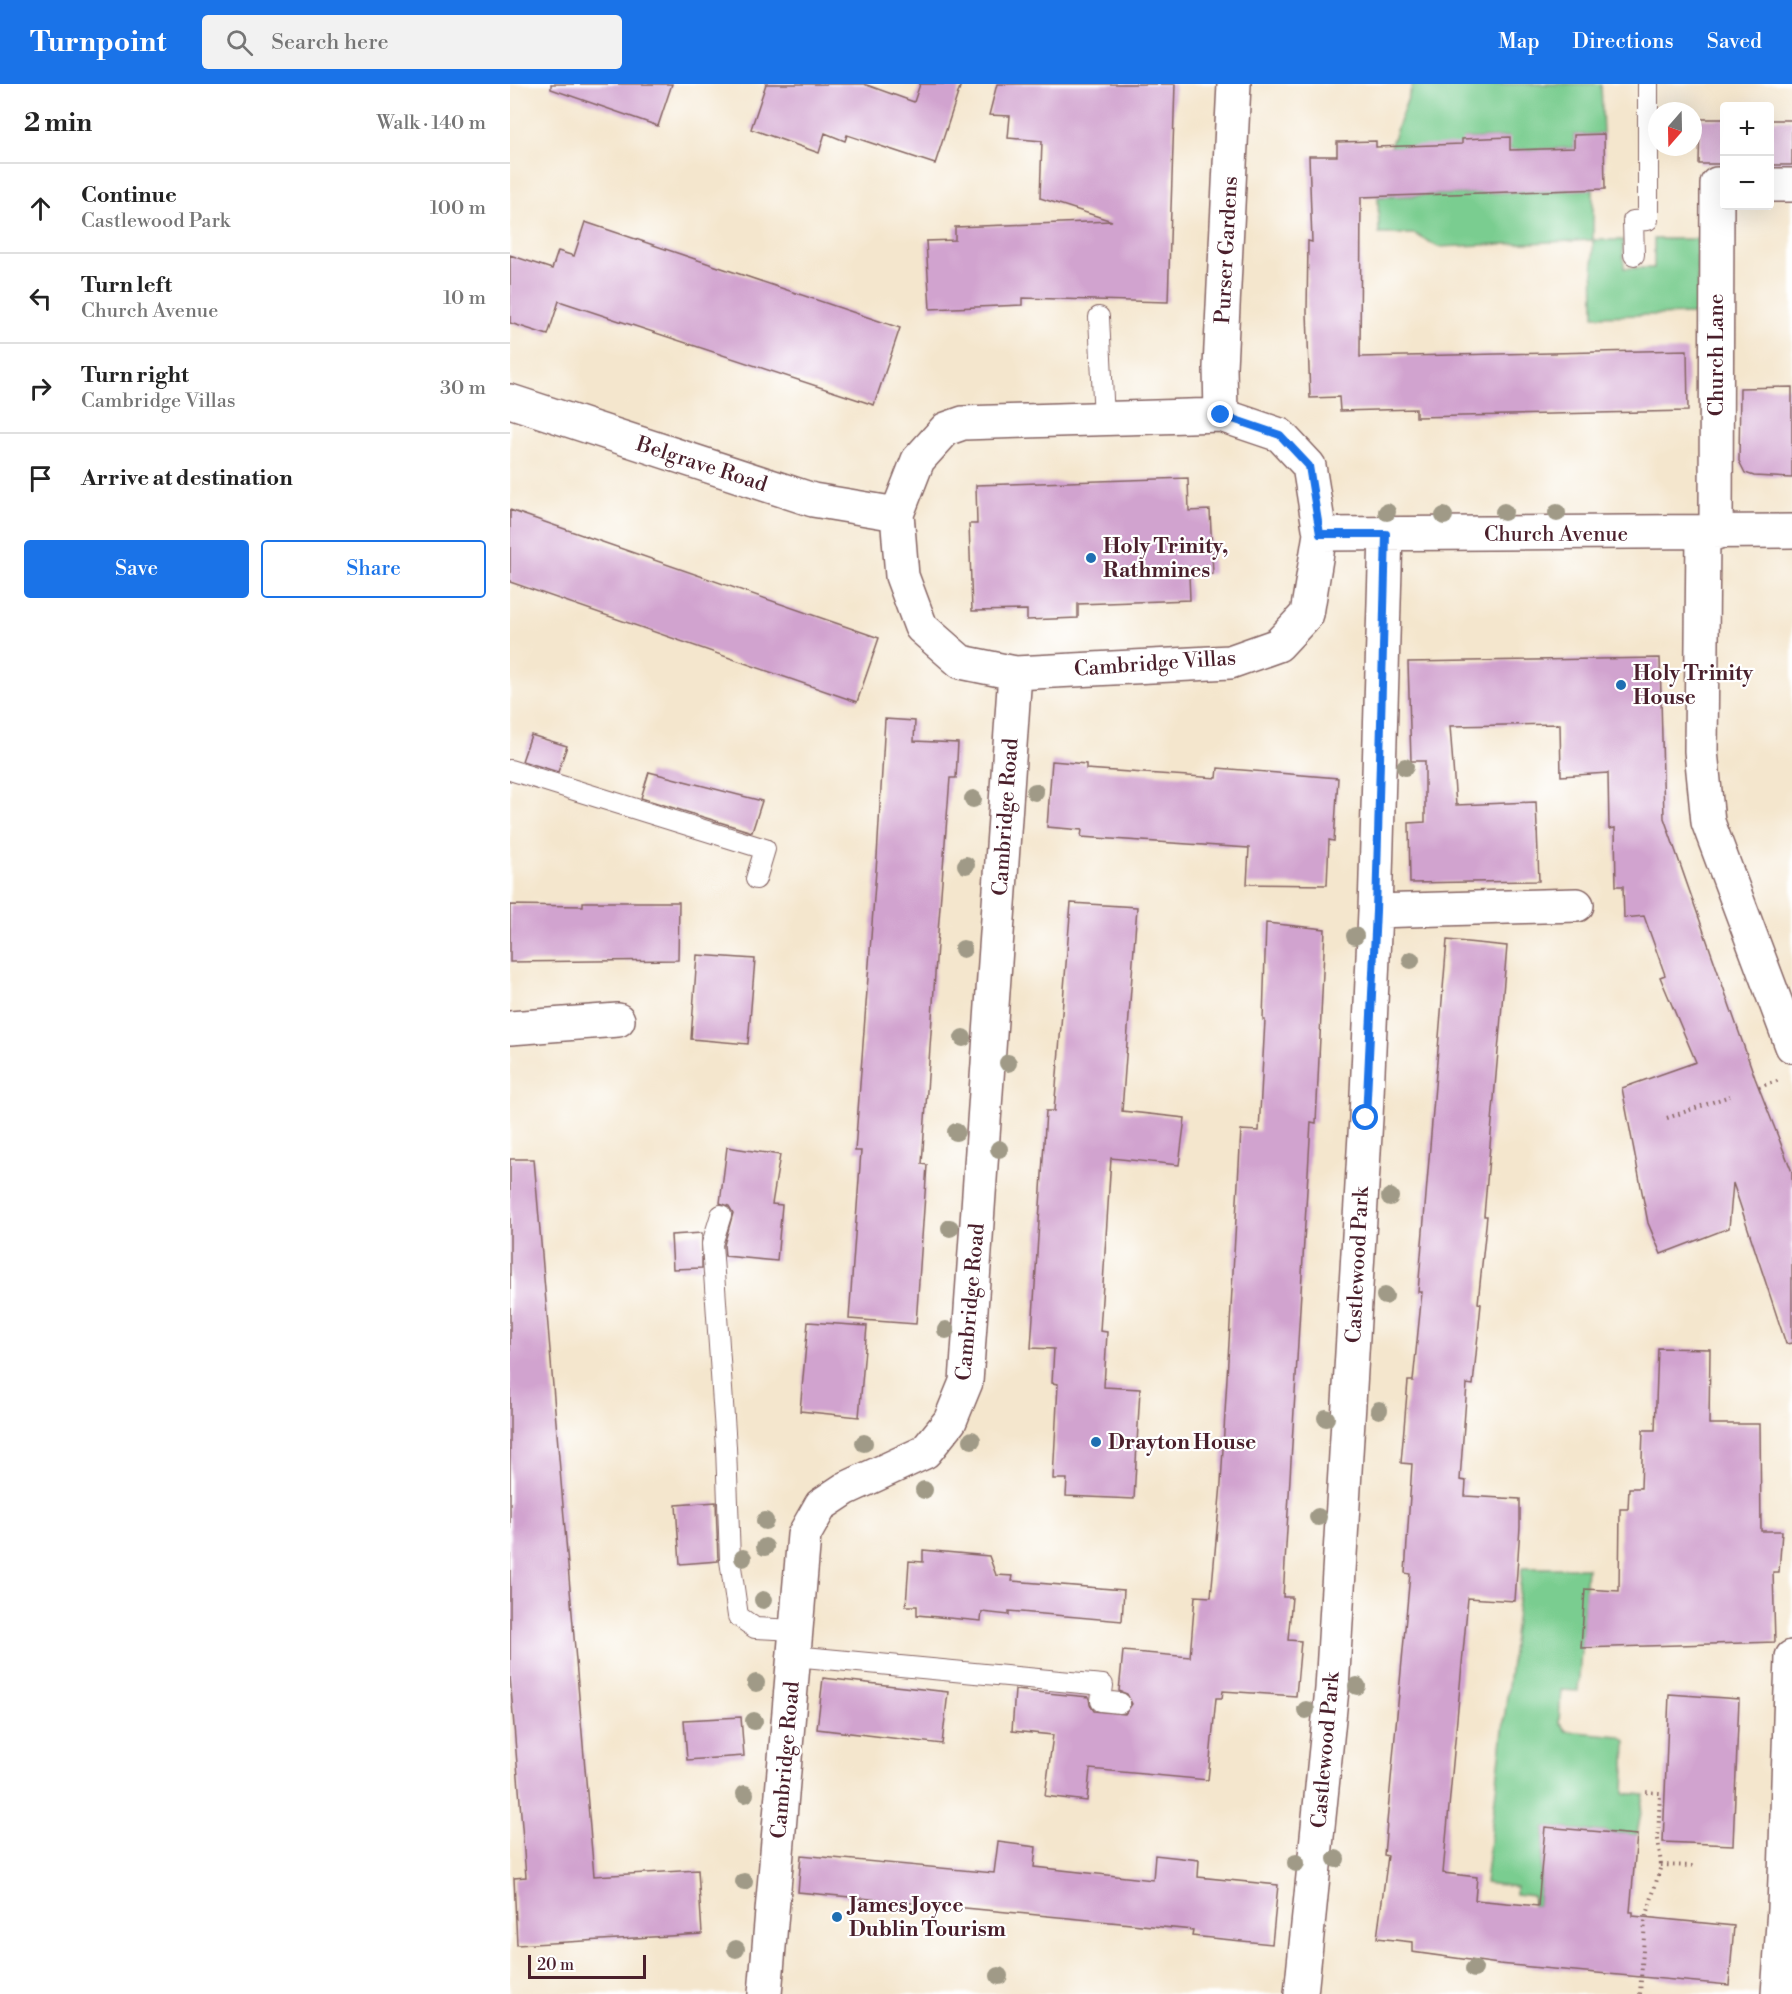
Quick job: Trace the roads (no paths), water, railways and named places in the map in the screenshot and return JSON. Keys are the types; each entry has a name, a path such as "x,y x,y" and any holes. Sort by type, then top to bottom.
{"street":[{"name":"Purser Gardens","path":"1221,415 1221,356 1234,84"},
{"name":"Church Lane","path":"1709,533 1717,184 1720,184"},
{"path":"1774,185 1792,185"},
{"name":"Belgrave Road","path":"510,401 813,500 897,514"},
{"name":"Cambridge Villas","path":"1221,415 1280,435 1309,466 1320,534 1307,614 1278,645 1230,662 1015,674 961,662 921,627 902,576 897,514 918,460 946,429 963,423 1104,418 1221,415"},
{"name":"Church Avenue","path":"1320,534 1792,531"},
{"path":"1709,533 1701,751 1708,822 1792,1046"},
{"name":"Castlewood Park","path":"1301,1994 1332,1689 1376,911 1386,534"},
{"name":"Cambridge Road","path":"765,1994 804,1535 821,1505 845,1489 925,1452 950,1421 966,1382 1015,674"},
{"path":"1376,911 1577,905"},
{"path":"510,1028 618,1020"},
{"path":"1778,1994 1784,1909 1792,1657"}],"lane":[{"path":"1634,255 1633,221 1648,220 1648,84"},
{"path":"1099,317 1104,418"},
{"path":"510,770 765,849 756,879"},
{"path":"721,1215 712,1244 726,1447 730,1560 738,1616 755,1628 795,1643 1102,1685 1101,1701 1120,1703"}],"place":[{"name":"Holy Trinity, Rathmines","path":"1091,558"},
{"name":"Holy Trinity House","path":"1621,685"},
{"name":"Drayton House","path":"1096,1442"},
{"name":"James Joyce Dublin Tourism","path":"837,1917"}]}
